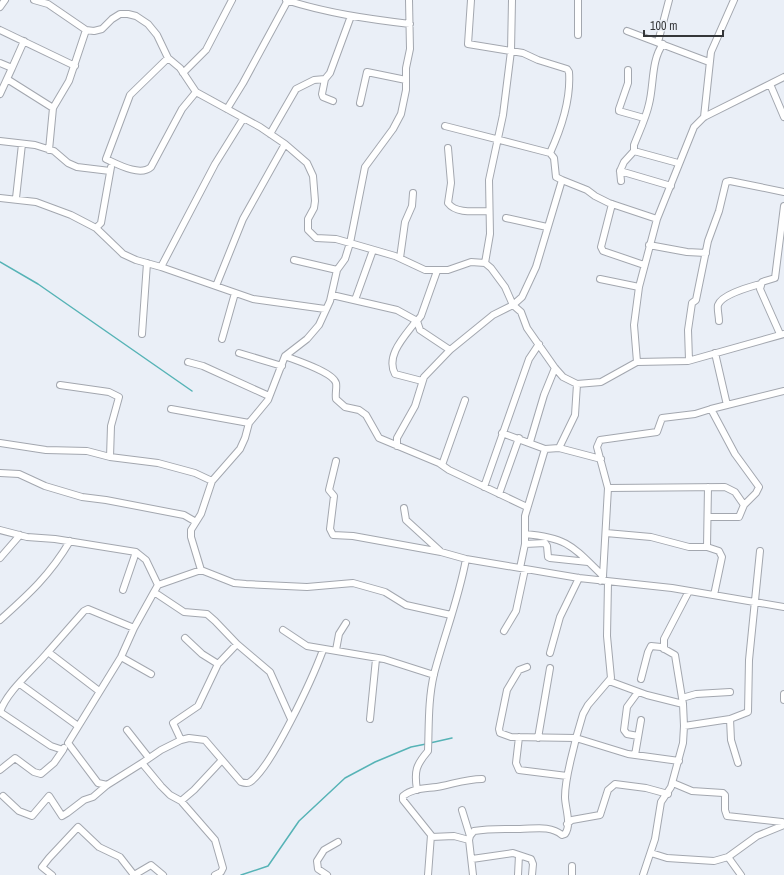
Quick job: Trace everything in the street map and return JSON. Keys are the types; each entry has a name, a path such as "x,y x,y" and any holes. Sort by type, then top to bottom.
{"street":[{"path":"0,7 5,0"},
{"path":"34,0 50,2 86,30 94,31 102,29 112,18 120,14 132,15 148,24 153,30 168,58 183,73 196,92 270,134 285,144 307,163 313,176 315,202 314,208 308,219 308,230 316,238 336,239 400,258 418,268 437,271 448,270 471,262 485,263 491,268 505,287 513,305 521,312 527,328 555,368 563,377 577,384 601,382 637,362 689,360 746,346 782,334 760,289 760,284"},
{"path":"183,73 206,50 232,0"},
{"path":"227,109 287,0 315,9 351,16 410,24"},
{"path":"201,570 191,537 191,530 201,514 212,481 238,453 245,438 249,423 269,396 285,356 314,331 332,295 337,270 345,259 350,243 362,174 370,159 398,122 406,90 410,24 409,0"},
{"path":"470,0 468,44 523,53 538,60 567,69 569,72 566,108 557,139 550,153"},
{"path":"485,263 490,234 488,211 489,180 503,115 511,51 512,0"},
{"path":"578,0 578,34"},
{"path":"621,181 620,171 624,162 634,151 634,145 649,105 669,0"},
{"path":"704,117 709,62 714,44 734,0"},
{"path":"334,101 323,97 322,94 325,78 330,73 351,16"},
{"path":"0,30 75,66"},
{"path":"49,150 53,108 75,66 86,30"},
{"path":"627,31 709,62"},
{"path":"0,94 24,41"},
{"path":"168,58 130,95 106,159 143,172 147,171 182,109 196,92"},
{"path":"0,63 12,68"},
{"path":"628,70 628,83 619,111 644,118"},
{"path":"360,102 367,72 406,80"},
{"path":"270,134 296,89 314,80 325,78"},
{"path":"637,362 634,325 639,287 644,265 657,219 671,186 678,163 694,127 704,117 784,78"},
{"path":"7,79 53,108"},
{"path":"770,84 784,117"},
{"path":"161,266 214,164 243,119"},
{"path":"445,126 550,153 554,158 556,177 587,190 595,196 612,204 657,219"},
{"path":"0,141 54,151 68,163 77,167 110,171"},
{"path":"16,198 22,144"},
{"path":"216,286 243,219 285,144"},
{"path":"448,148 451,183 448,203 453,208 460,210 488,211"},
{"path":"634,151 678,163"},
{"path":"96,228 101,223 112,161"},
{"path":"620,171 671,186"},
{"path":"397,446 397,438 415,406 420,393 422,381 450,350 493,315 513,305 522,297 533,274 562,180"},
{"path":"689,360 689,312 692,303 696,300 708,241 719,211 727,181 784,192"},
{"path":"400,258 405,222 412,206 413,193"},
{"path":"0,198 16,198 50,206 96,228 123,254 147,263 161,266 234,293 269,302 325,309"},
{"path":"612,204 602,247 603,251 644,265"},
{"path":"719,321 718,305 720,302 738,291 775,278 784,206"},
{"path":"506,218 547,226"},
{"path":"649,245 687,252 706,253"},
{"path":"355,300 373,250"},
{"path":"294,260 337,270"},
{"path":"142,334 147,263"},
{"path":"422,381 395,374 392,360 401,338 422,316 437,271"},
{"path":"600,279 639,287"},
{"path":"222,338 234,293"},
{"path":"332,295 397,310 417,321 420,330 450,350"},
{"path":"484,487 529,359 539,344"},
{"path":"239,353 282,366"},
{"path":"715,353 727,405"},
{"path":"285,356 311,366 332,378 336,382 336,399 345,408 359,410 371,422 378,438 442,465 527,507"},
{"path":"188,362 203,366 269,396"},
{"path":"530,442 544,395 555,368"},
{"path":"559,448 575,414 577,384"},
{"path":"60,385 109,392 119,397 111,426 110,457"},
{"path":"601,578 606,533 608,488 597,447 598,442 600,440 655,432 659,430 662,418 695,414 784,391"},
{"path":"442,465 465,400"},
{"path":"171,409 249,423"},
{"path":"709,517 738,517 744,505 756,493 759,487 731,447 711,410"},
{"path":"502,433 530,442 545,449 559,448 601,459"},
{"path":"499,494 519,438"},
{"path":"0,443 46,450 87,451 110,457 158,463 195,473 212,481"},
{"path":"504,631 516,611 525,544 524,522 527,507 545,449"},
{"path":"336,461 329,490 334,496 331,534 353,536 441,552 466,559 522,569 579,578 601,578"},
{"path":"0,473 19,474 45,486 82,497 106,500 184,515 196,522"},
{"path":"707,548 709,517 708,487"},
{"path":"608,488 728,488 735,492 744,505"},
{"path":"404,508 406,520 441,552"},
{"path":"0,530 20,535 70,541 136,552 146,560 158,585"},
{"path":"606,533 651,537 689,547 707,548 719,551 722,555 714,595"},
{"path":"525,534 548,536 567,543 588,562 601,578 608,582 689,591 784,607"},
{"path":"0,558 20,535"},
{"path":"0,620 39,585 70,541"},
{"path":"525,544 545,544 548,557 550,558 588,562"},
{"path":"684,726 730,720 746,714 750,708 748,670 760,551"},
{"path":"123,590 136,552"},
{"path":"417,790 414,776 420,759 428,751 428,715 434,675 462,580 466,559"},
{"path":"0,770 15,758 34,772 41,774 54,763 121,657 134,628 158,585 201,570 234,583 307,587 353,583 385,592 406,605 451,616"},
{"path":"550,653 560,617 579,578"},
{"path":"469,838 474,831 490,828 520,829 536,827 551,830 562,835 567,832 565,797 567,776 576,738 583,714 588,705 609,681 612,673 607,644 608,582"},
{"path":"664,649 664,639 689,591"},
{"path":"154,592 184,612 209,616 237,644 270,672 291,719"},
{"path":"63,750 51,746 0,712 3,704 84,611 88,609 134,628"},
{"path":"336,650 339,634 346,623"},
{"path":"283,630 301,643 323,650 336,650 394,662 434,675"},
{"path":"185,638 202,654 218,664"},
{"path":"181,740 173,723 198,706 218,664 237,644"},
{"path":"641,679 651,646 661,647 675,655 683,701 684,726 680,761 668,794 661,802 652,853 644,875"},
{"path":"3,796 19,811 32,816 50,796 62,816 84,800 93,797 107,785 161,750 181,740 189,738 204,740 241,782 250,782 267,761 291,719 313,675 323,650"},
{"path":"48,652 99,691"},
{"path":"121,657 151,674"},
{"path":"370,719 376,659"},
{"path":"527,667 519,670 507,690 499,729 502,735 538,738 576,738 635,755 680,761"},
{"path":"538,738 550,668"},
{"path":"609,681 638,692 683,701 696,694 730,692"},
{"path":"20,684 78,726"},
{"path":"638,692 627,707 624,730 627,734 638,736"},
{"path":"784,694 784,700"},
{"path":"635,755 641,720"},
{"path":"730,720 731,740 738,763"},
{"path":"127,730 149,758"},
{"path":"519,737 516,763 519,770 567,776"},
{"path":"68,743 98,782 107,785"},
{"path":"181,801 194,790 222,760"},
{"path":"142,763 161,786 170,795 181,801 216,840 223,868 222,872 215,875"},
{"path":"428,875 431,837 429,830 403,800 404,794 464,780 482,779"},
{"path":"673,783 692,791 723,793 726,795 725,810 727,816 783,823"},
{"path":"567,824 572,820 600,815 608,790 615,784 646,788 668,794"},
{"path":"462,810 469,838 473,875"},
{"path":"652,853 667,858 702,862 714,861 728,857 757,836 783,823"},
{"path":"52,875 42,867 78,827 99,847 120,857 134,875 152,865 163,875"},
{"path":"431,837 454,836 469,838"},
{"path":"327,875 318,869 317,861 324,850 338,842"},
{"path":"472,858 502,853 513,853 531,859 533,864 532,875"},
{"path":"518,875 519,855"},
{"path":"728,857 741,875"},
{"path":"572,866 572,875"}],"waterway":[{"path":"0,262 38,284 192,391"},
{"path":"430,743 452,738"},
{"path":"241,875 268,866 299,821 345,778 375,762 411,747 426,744"}]}
